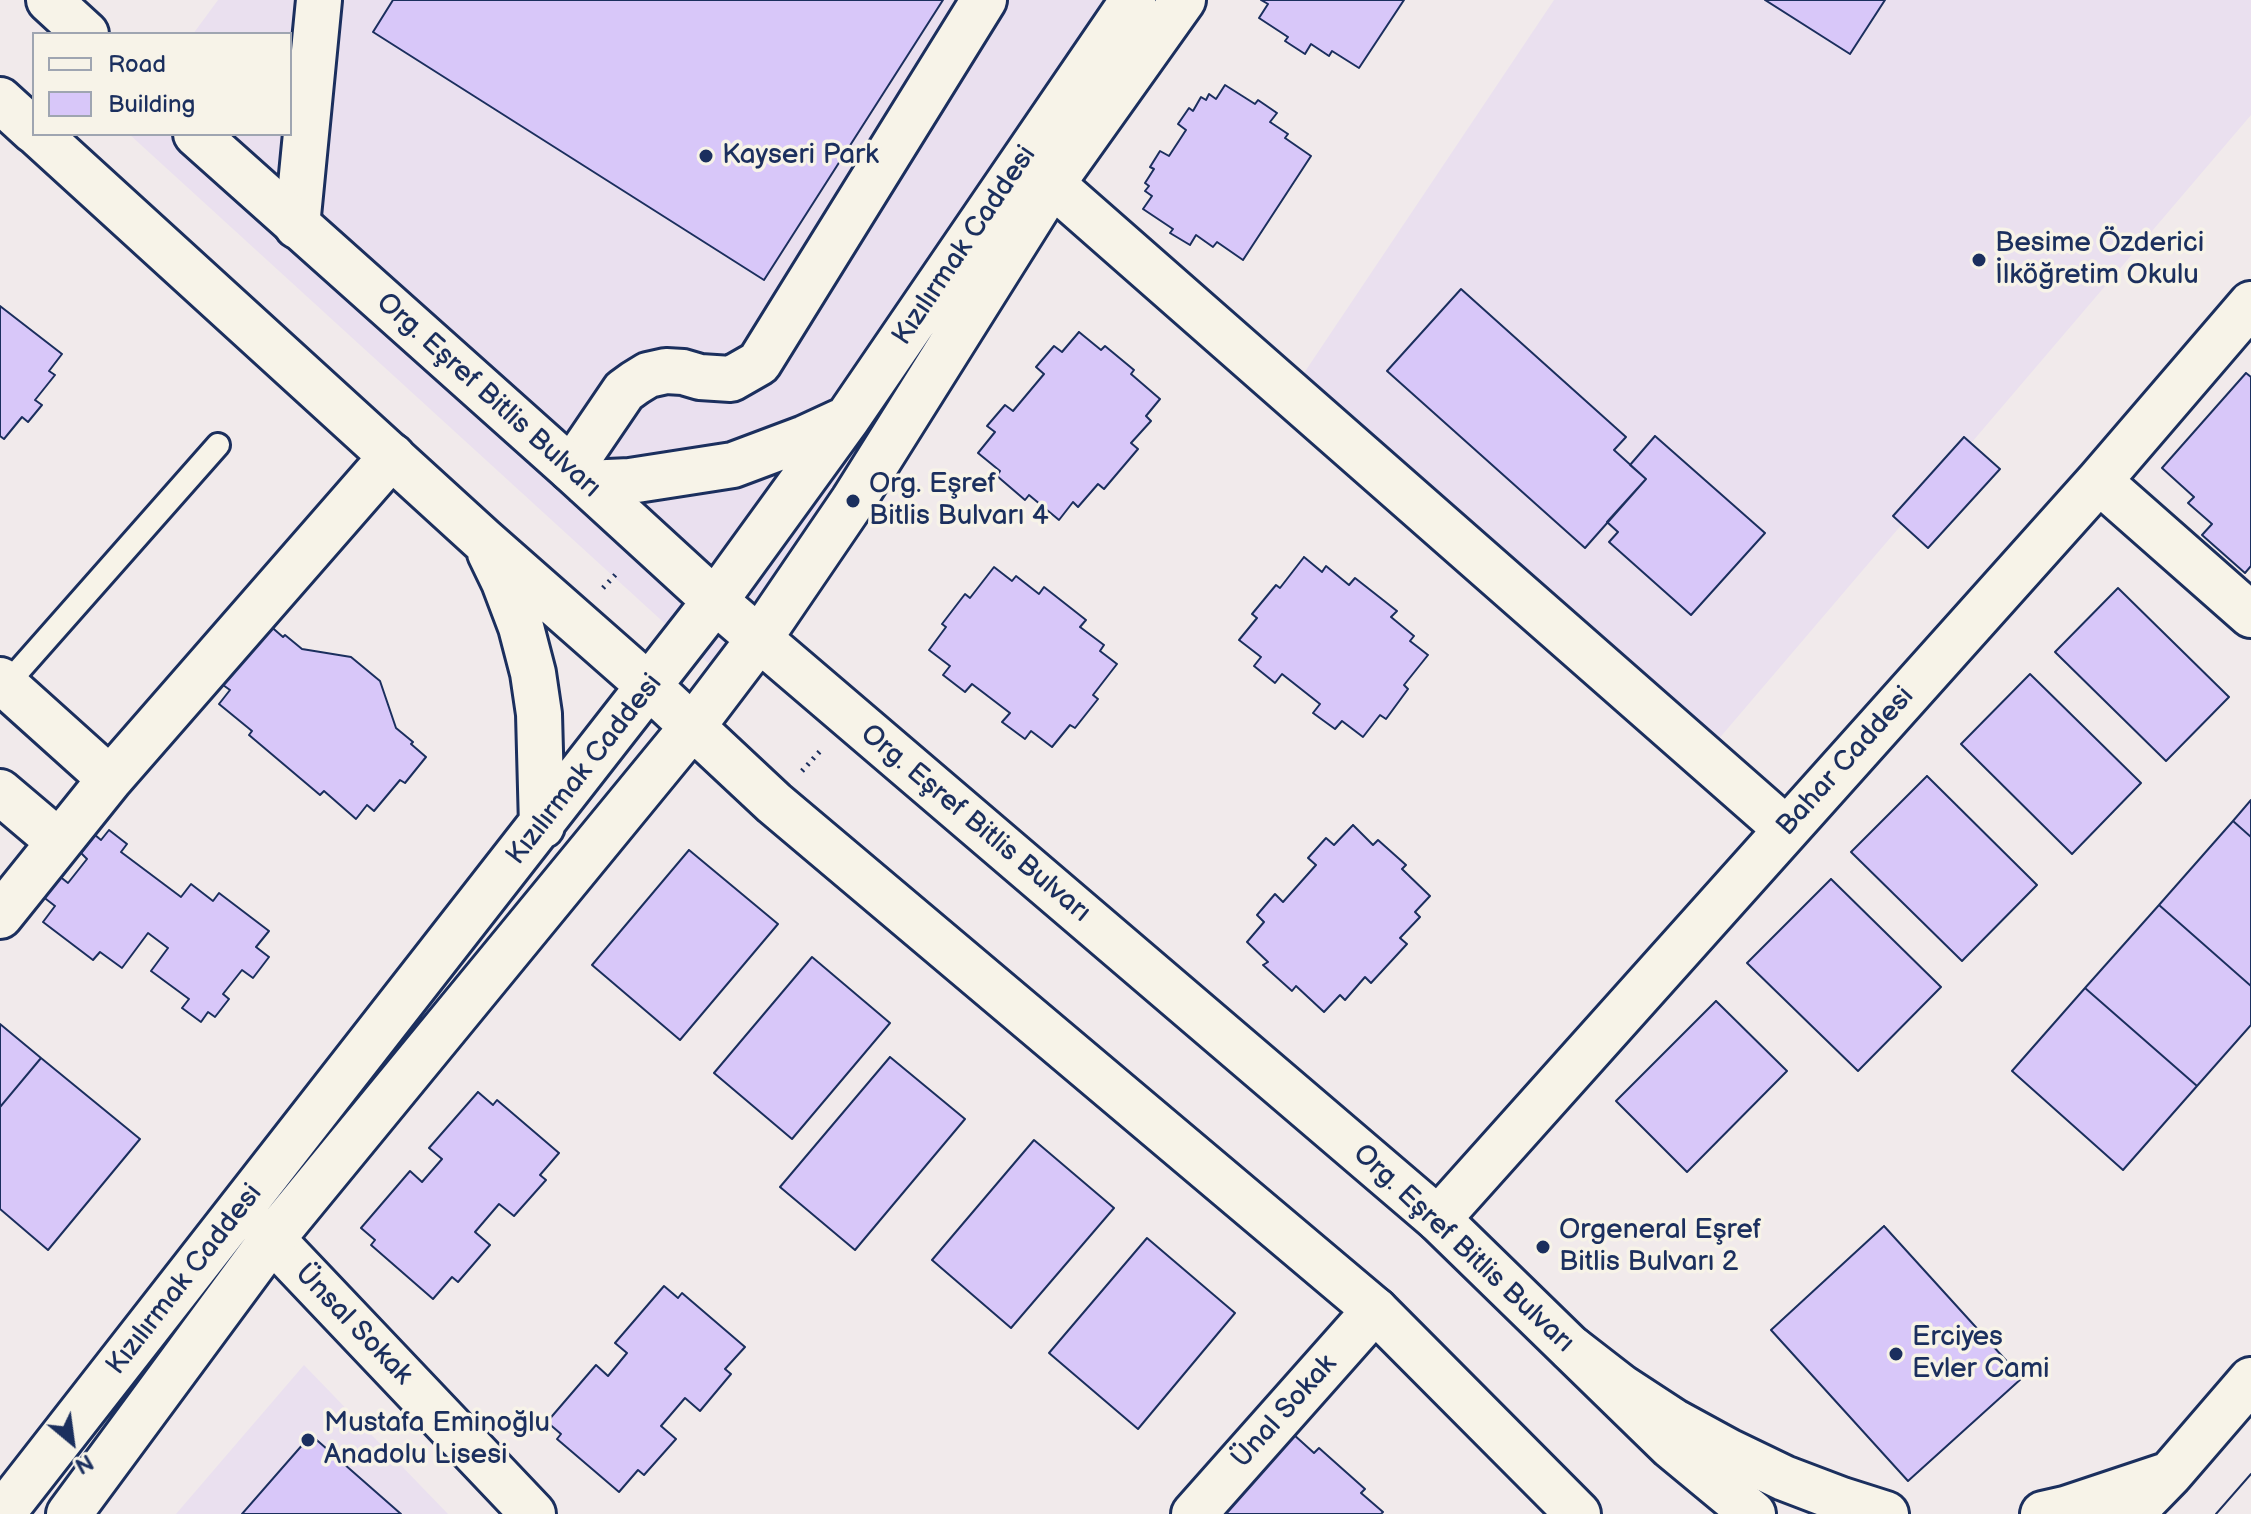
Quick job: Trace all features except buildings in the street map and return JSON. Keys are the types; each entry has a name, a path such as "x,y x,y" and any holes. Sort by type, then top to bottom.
{"main road":[{"path":"49,0 84,32"},
{"path":"297,226 319,0"},
{"path":"847,419 733,465 630,481 579,476 615,404 624,391 635,383 648,375 666,371 731,379 759,363 984,0"},
{"name":"Kızılırmak Caddesi","path":"2,1514 715,601 847,419 1133,0"},
{"name":"Kızılırmak Caddesi","path":"69,1514 272,1239 693,726 759,639 853,501 1052,184 1183,0"},
{"path":"0,100 32,128"},
{"path":"40,136 483,540 693,726 774,803 1375,1310 1578,1514"},
{"name":"Org. Eşref Bitlis Bulvarı","path":"198,136 715,601 1438,1219 1671,1446 1753,1514"},
{"path":"1052,184 1786,829"},
{"name":"Bahar Caddesi","path":"1438,1219 2099,481 2251,304"},
{"path":"0,916 110,779 392,456"},
{"path":"2099,481 2251,615"},
{"path":"483,540 510,597 533,673 539,714 542,826"},
{"path":"3,682 110,779"},
{"path":"0,792 59,842"},
{"name":"Ünsal Sokak","path":"272,1239 533,1514"},
{"name":"Ünal Sokak","path":"1194,1514 1375,1310"},
{"path":"1572,1349 1621,1387 1728,1451 1784,1478 1886,1514"},
{"path":"2131,1514 2251,1380"},
{"path":"2043,1514 2170,1474"}],"lane":[{"path":"3,682 218,445"}],"path":[{"path":"574,621 647,538"},
{"path":"774,803 850,718"}],"shaded area":[{"path":"218,0 1142,0 730,683 131,136 292,136 292,32 194,32"},
{"path":"1554,0 2251,0 2251,115 1717,741 1296,385"},
{"name":"Mustafa Eminoğlu Anadolu Lisesi","path":"304,1365 448,1514 176,1514"}],"tram line":[{"path":"2216,1514 2251,1474"}],"place":[{"name":"Kayseri Park","path":"706,156"},
{"name":"Besime Özderici İlköğretim Okulu","path":"1979,260"},
{"name":"Org. Eşref Bitlis Bulvarı 4","path":"853,501"},
{"name":"Orgeneral Eşref Bitlis Bulvarı 2","path":"1543,1247"},
{"name":"Erciyes Evler Cami","path":"1896,1354"},
{"name":"Mustafa Eminoğlu Anadolu Lisesi","path":"308,1440"}]}
